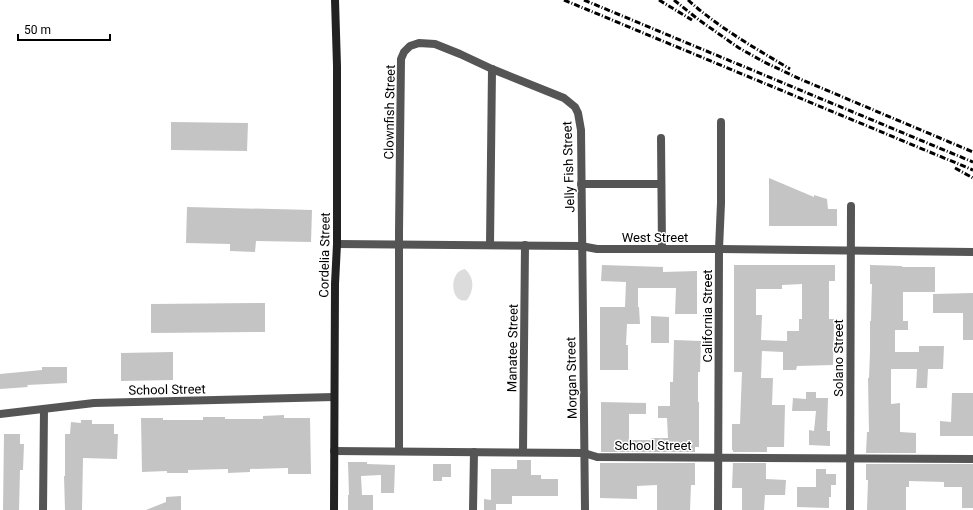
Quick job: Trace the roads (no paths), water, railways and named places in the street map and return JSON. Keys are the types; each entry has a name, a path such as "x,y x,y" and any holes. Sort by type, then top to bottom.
{"main road":[{"name":"Cordelia Street","path":"334,510 334,397 337,244 337,66 335,0"}],"street":[{"name":"Clownfish Street","path":"399,244 400,78 401,60 404,52 410,46 419,43 434,44 492,69"},
{"name":"Jelly Fish Street","path":"492,69 564,98 575,107 578,113 581,130 581,246"},
{"path":"490,245 492,69"},
{"name":"California Street","path":"718,510 721,122"},
{"path":"661,138 662,249"},
{"path":"581,184 662,184"},
{"name":"Solano Street","path":"850,510 851,206"},
{"name":"West Street","path":"337,244 581,246 597,249 973,252"},
{"path":"399,244 399,451"},
{"name":"Manatee Street","path":"523,452 525,245"},
{"name":"Morgan Street","path":"581,246 585,510"},
{"name":"School Street","path":"0,414 94,403 334,397"},
{"path":"43,510 44,409"},
{"name":"School Street","path":"334,451 584,453 597,457 973,459"},
{"path":"473,510 474,452"}],"railway":[{"path":"564,0 973,170"},
{"path":"584,0 973,162"},
{"path":"659,0 692,20"},
{"path":"674,0 699,20 739,48 764,62 800,79 973,152"},
{"path":"688,0 725,29 790,69"},
{"path":"955,168 973,178"}]}
